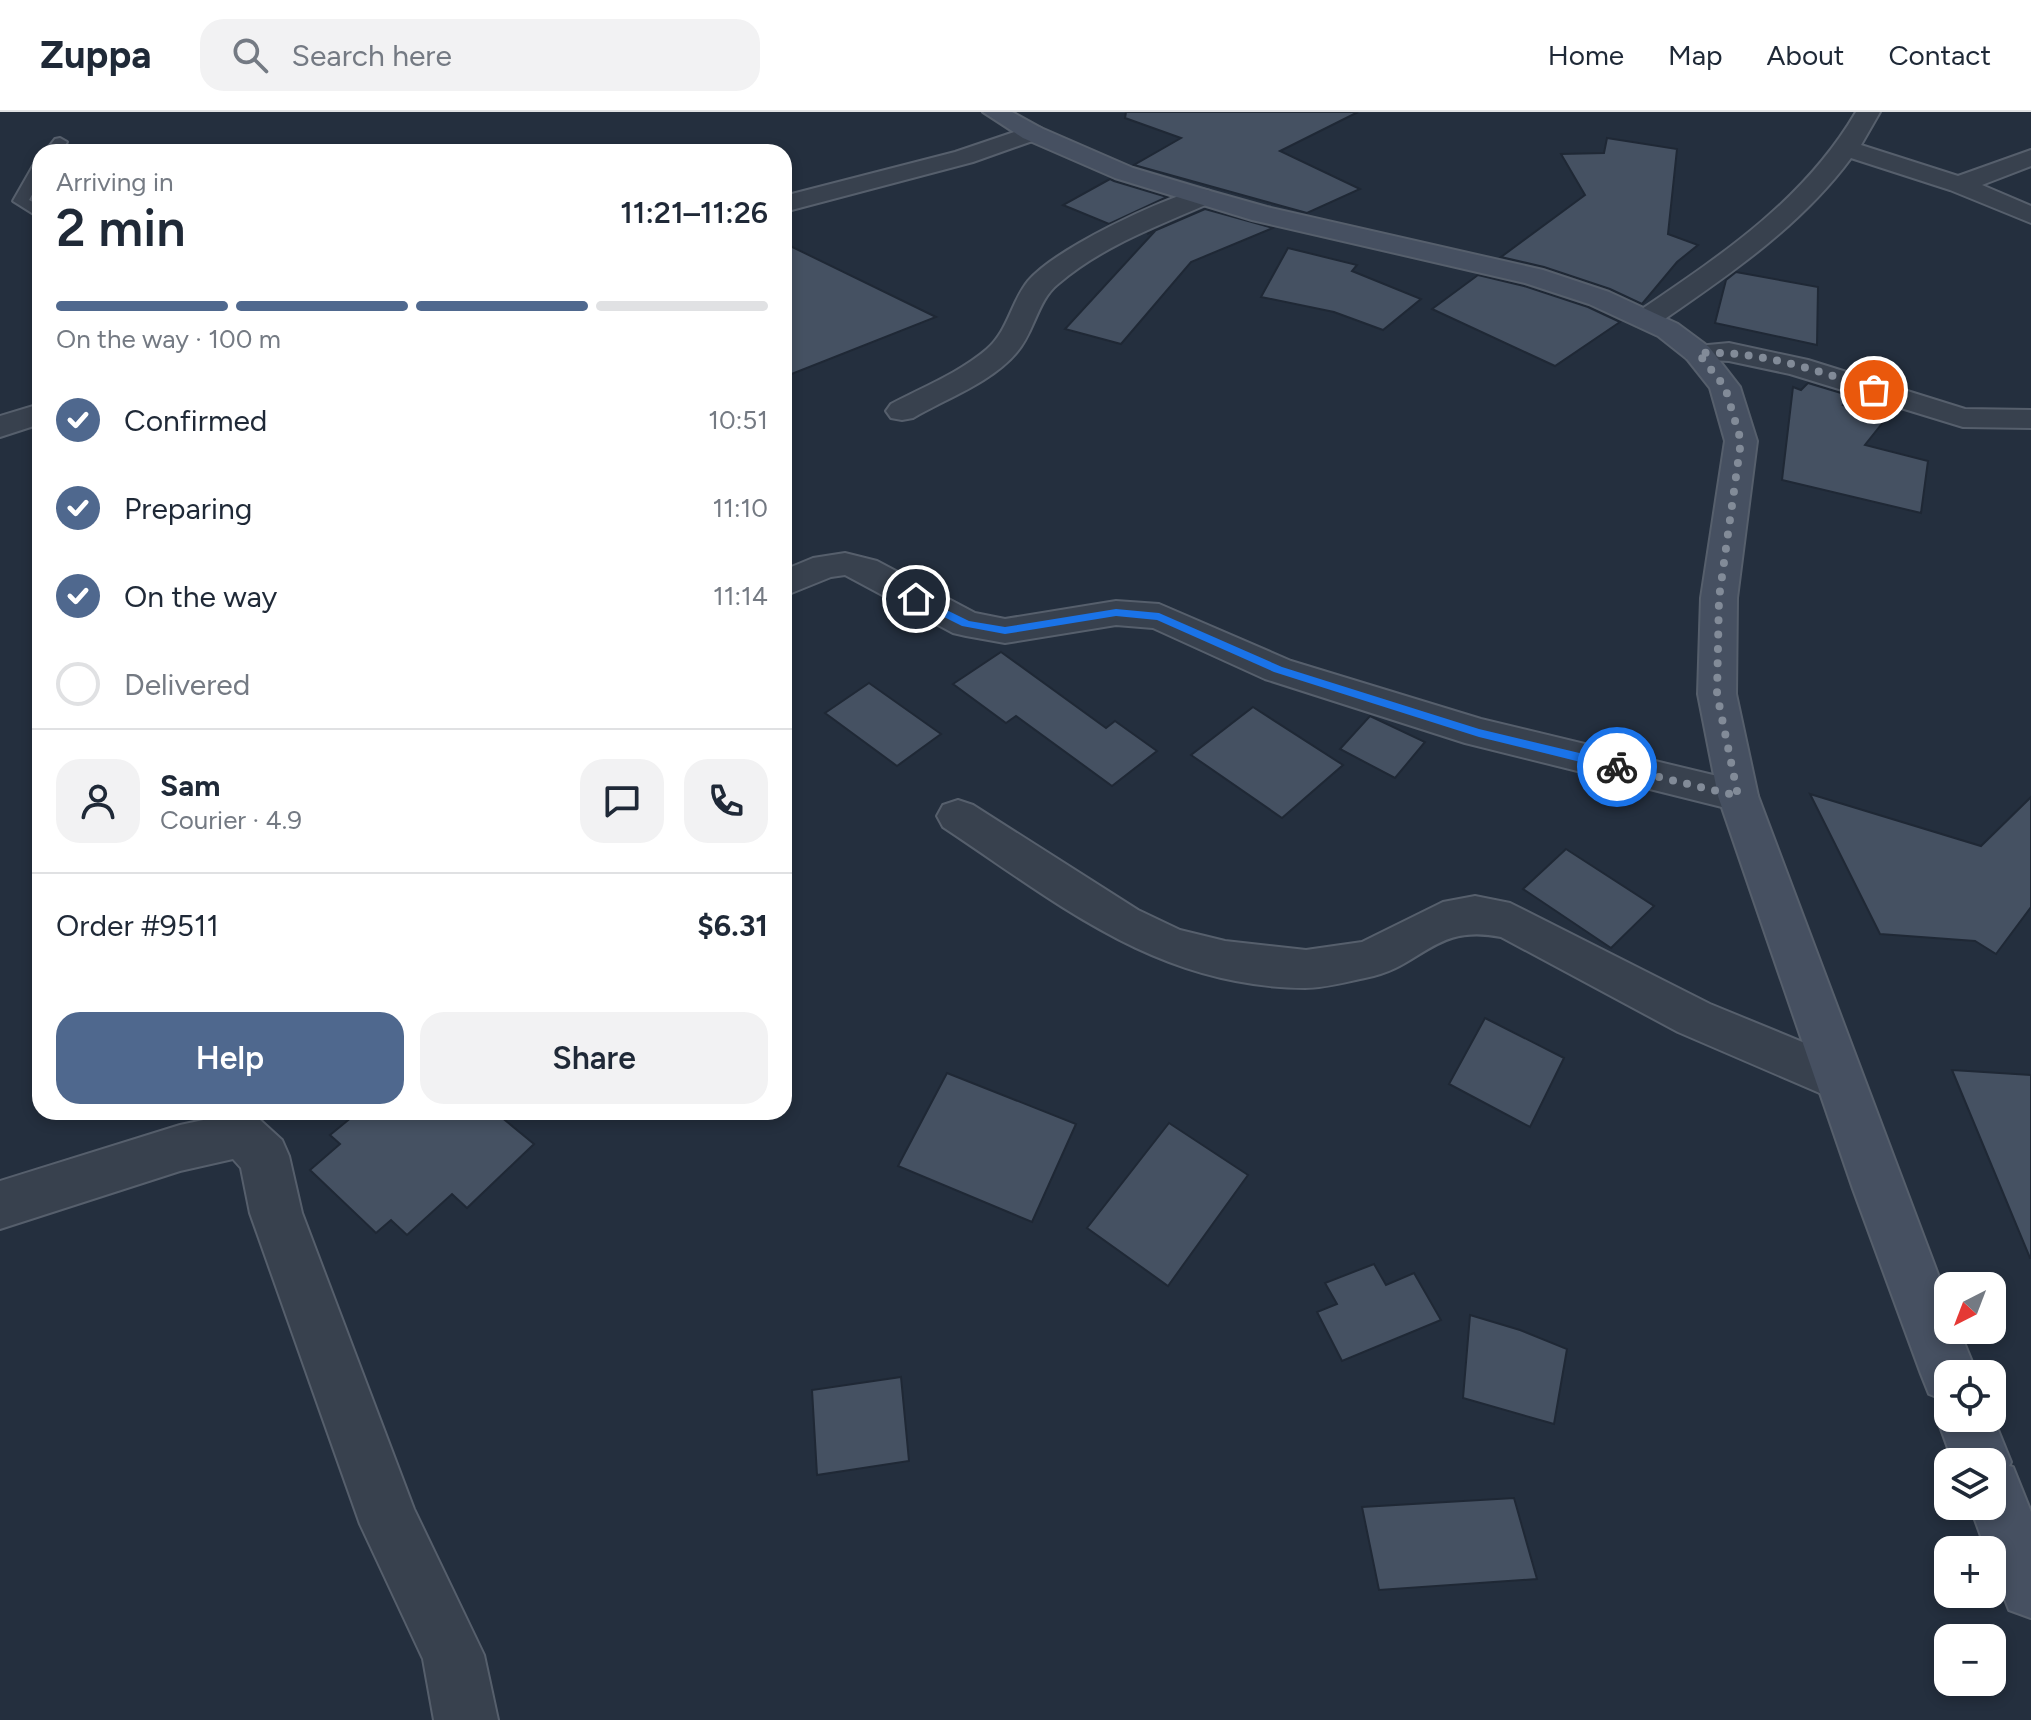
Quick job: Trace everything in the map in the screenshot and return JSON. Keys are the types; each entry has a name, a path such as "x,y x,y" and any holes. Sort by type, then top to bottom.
{"street":[{"path":"995,112 1032,133 1124,173 1201,197 1261,214 1533,276 1599,298 1668,330 1698,353 1725,387 1741,441 1719,598 1717,694 1738,796 1944,1360"},
{"path":"1646,319 1713,273 1791,211 1847,149 1867,116 1835,112"},
{"path":"792,202 976,154 1032,133"},
{"path":"1847,149 1959,185 2031,215"},
{"path":"1959,185 2031,157"},
{"path":"902,411 1005,349 1020,328 1030,298 1044,280 1078,257 1201,197"},
{"path":"1698,353 1729,352 1797,366 1963,418 2031,419"},
{"path":"0,427 32,416"},
{"path":"792,580 825,566 845,564 865,569 966,624 1005,631 1116,613 1159,616 1278,670 1479,733 1738,796"},
{"path":"958,816 1122,923 1171,946 1225,960 1306,969 1370,959 1443,920 1475,914 1510,921 1694,1018 1839,1079"},
{"path":"0,1205 180,1148 241,1135 264,1156 276,1213 390,1524 453,1655 466,1720"},
{"path":"2004,1520 2031,1588"}],"lane":[{"path":"32,181 21,201 32,208"}],"building":[{"path":"1126,112 1358,112 1280,151 1360,189 1307,213 1134,165 1181,138 1125,118"},
{"path":"1607,138 1677,149 1668,234 1698,245 1677,262 1642,304 1610,289 1544,267 1501,257 1585,195 1561,154 1604,153"},
{"path":"1110,179 1167,197 1109,224 1063,205"},
{"path":"1205,209 1273,228 1191,262 1121,344 1065,329 1155,231 1147,234"},
{"path":"792,247 936,317 792,374"},
{"path":"1288,248 1357,265 1352,271 1421,299 1383,330 1334,312 1261,297"},
{"path":"1736,272 1818,287 1817,345 1715,323 1726,280"},
{"path":"1478,275 1588,307 1620,322 1555,366 1432,309"},
{"path":"1808,383 1851,396 1843,405 1884,421 1865,445 1928,461 1921,513 1782,480 1793,387 1801,390"},
{"path":"1001,652 1106,728 1115,721 1157,751 1112,786 1016,716 1006,723 953,684"},
{"path":"869,683 941,734 897,766 825,713"},
{"path":"1253,707 1343,765 1282,818 1191,755"},
{"path":"1370,716 1425,742 1395,778 1340,749"},
{"path":"1810,794 1981,846 2031,797 2031,907 1996,954 1975,941 1880,934"},
{"path":"1566,849 1654,906 1611,948 1523,889"},
{"path":"1485,1018 1564,1058 1530,1127 1449,1084"},
{"path":"1952,1070 2031,1075 2031,1258 2030,1258"},
{"path":"947,1073 1076,1124 1032,1222 898,1166"},
{"path":"348,1120 505,1120 534,1144 467,1208 452,1194 407,1235 391,1220 376,1233 310,1170 340,1144 330,1135"},
{"path":"1169,1123 1248,1175 1168,1286 1087,1228"},
{"path":"1374,1264 1386,1285 1414,1273 1441,1320 1342,1361 1317,1312 1337,1304 1325,1283"},
{"path":"1470,1315 1567,1349 1554,1424 1463,1398"},
{"path":"901,1377 909,1461 817,1475 812,1390"},
{"path":"1514,1498 1537,1579 1379,1590 1362,1507"}],"way so far":[{"path":"1617,767 1738,796 1717,694 1719,598 1741,441 1725,387 1698,353 1729,352 1765,358 1874,390"}],"route":[{"path":"916,599 966,624 1005,631 1116,613 1159,616 1278,670 1479,733 1617,767"}]}
